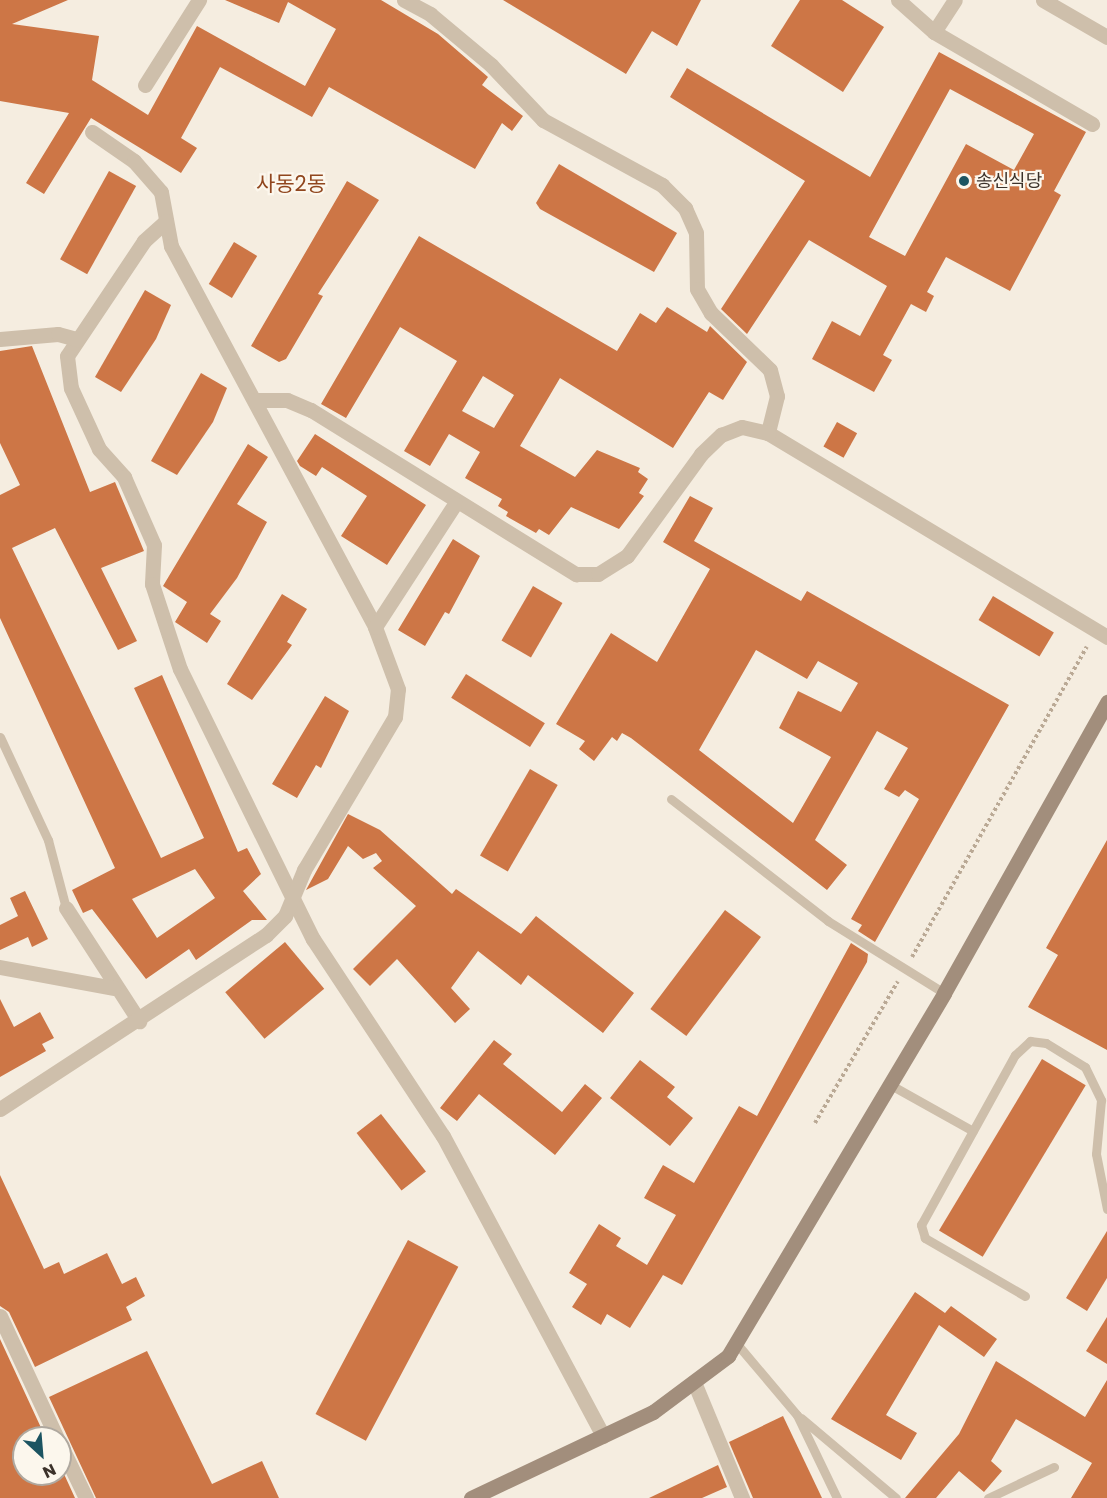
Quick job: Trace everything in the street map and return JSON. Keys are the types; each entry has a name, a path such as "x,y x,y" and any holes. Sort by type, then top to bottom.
{"street":[{"path":"146,85 198,0"},
{"path":"404,0 430,14 491,65 543,120 663,185 685,208 696,233 697,289 711,313 770,370 777,396 768,433"},
{"path":"898,0 934,32 1092,124"},
{"path":"934,32 956,0"},
{"path":"1042,0 1107,37"},
{"path":"0,1108 139,1021 266,935 295,894 395,717 398,689 375,627 255,400 179,264 166,221 161,192 151,177 92,132"},
{"path":"166,221 144,241 67,356 71,388 99,449 124,477 154,545 152,584 180,669 352,1006 443,1136 603,1436"},
{"path":"0,339 58,334 77,339"},
{"path":"255,400 287,400 311,410 455,504 576,574 598,574 627,556 721,435 742,427 768,433 1102,633"},
{"path":"375,627 455,504"},
{"path":"471,1498 653,1412 694,1382 737,1344 944,993 1107,702"},
{"path":"66,908 113,988 139,1021"},
{"path":"0,967 113,988"},
{"path":"0,1316 51,1426"},
{"path":"694,1382 742,1498"},
{"path":"72,1469 86,1498"}],"lane":[{"path":"0,737 48,840 66,908"},
{"path":"671,799 828,921 944,993"},
{"path":"1025,1296 925,1238 921,1225 1015,1055 1030,1041 1046,1043 1085,1067 1101,1100 1096,1154 1107,1209"},
{"path":"889,1084 973,1131"},
{"path":"737,1344 797,1415 896,1498"},
{"path":"797,1415 837,1498"},
{"path":"987,1498 1054,1467"}],"path":[{"path":"815,1123 1102,633"}],"building":[{"path":"0,0 68,0 12,24 99,36 92,80 148,115 197,26 305,86 336,29 288,2 279,23 225,0 381,0 438,34 488,77 482,85 523,116 512,131 502,123 475,169 329,87 312,117 220,67 181,138 197,148 181,173 91,118 44,194 26,183 69,113 0,101"},
{"path":"503,0 701,0 677,46 652,31 626,74"},
{"path":"800,0 842,0 884,27 843,92 771,46"},
{"path":"939,52 1086,132 1054,191 1061,195 1010,291 946,257 927,292 934,296 926,312 911,304 883,355 892,360 874,392 812,359 832,321 860,336 887,286 809,240 747,334 721,309 805,181 670,97 687,68 870,177","holes":["950,89 1034,134 1014,170 966,144 905,256 869,237"]},
{"path":"559,164 677,233 654,272 540,209 536,203"},
{"path":"109,171 136,186 87,274 60,259"},
{"path":"347,181 379,200 318,294 323,296 286,359 279,362 251,346"},
{"path":"419,236 617,351 640,313 656,323 667,307 707,332 710,326 747,362 723,400 709,392 673,448 560,378 520,446 575,477 597,450 640,468 638,472 648,479 639,493 644,496 619,529 571,507 549,535 539,529 536,533 506,516 508,512 498,506 502,499 465,478 480,452 449,434 430,466 404,451 457,361 400,327 346,418 321,404","holes":["483,376 514,395 494,428 462,411"]},
{"path":"234,242 257,256 232,298 209,284"},
{"path":"145,290 171,305 156,339 121,392 95,377"},
{"path":"32,346 90,492 115,482 144,551 101,568 137,641 118,650 55,528 12,548 161,858 204,838 134,688 162,675 238,852 247,848 261,874 243,891 267,920 252,920 196,960 189,949 146,979 92,909 83,913 72,890 115,868 0,618 0,495 20,485 0,443 0,351","holes":["195,869 215,898 157,938 132,899"]},
{"path":"201,373 227,388 213,422 177,475 151,461"},
{"path":"837,422 857,433 844,458 823,446"},
{"path":"315,434 426,505 387,565 341,536 367,496 322,467 316,476 300,466 297,461"},
{"path":"248,444 268,457 237,504 267,522 237,578 210,614 221,621 207,643 175,622 187,602 163,586"},
{"path":"690,496 713,508 694,541 801,601 807,591 1009,705 875,942 858,931 862,925 851,919 919,799 905,790 899,797 884,789 908,748 877,731 815,840 847,865 827,890 631,738 622,733 617,741 612,737 594,761 579,749 585,741 556,724 611,633 657,662 710,569 663,542","holes":["756,650 807,679 818,661 858,683 841,712 798,691 779,728 831,757 793,823 699,750"]},
{"path":"453,539 480,556 449,614 445,612 425,646 398,630"},
{"path":"533,586 562,603 531,658 502,641"},
{"path":"282,594 307,609 287,642 292,645 252,700 227,684"},
{"path":"993,596 1054,633 1039,657 979,620"},
{"path":"466,674 545,723 530,747 451,698"},
{"path":"325,696 349,711 321,768 316,765 297,798 272,784"},
{"path":"530,769 558,785 508,872 480,856"},
{"path":"348,814 380,830 452,894 456,889 521,934 536,916 634,993 603,1033 528,975 521,985 478,951 451,988 470,1009 455,1023 397,959 370,986 353,969 416,906 373,868 382,861 376,853 363,859 348,846 328,879 306,890"},
{"path":"1107,840 1107,1050 1028,1007 1058,955 1046,948"},
{"path":"25,891 48,939 32,947 28,937 0,950 0,925 18,916 10,898"},
{"path":"725,910 761,937 686,1036 650,1009"},
{"path":"285,942 324,989 264,1039 225,992"},
{"path":"851,943 868,954 867,962 682,1285 663,1275 630,1328 607,1314 601,1325 572,1307 587,1284 569,1273 599,1224 621,1238 616,1246 647,1265 676,1215 644,1198 663,1165 694,1183 739,1106 757,1116"},
{"path":"0,999 14,1027 40,1012 54,1038 42,1044 46,1051 0,1077"},
{"path":"494,1040 512,1054 503,1064 562,1112 585,1084 602,1098 555,1155 479,1094 457,1121 440,1108"},
{"path":"1042,1059 1086,1085 983,1257 939,1230"},
{"path":"640,1060 675,1087 667,1097 693,1118 670,1146 610,1098"},
{"path":"381,1114 426,1172 402,1191 357,1133"},
{"path":"0,1175 44,1269 59,1262 64,1274 107,1253 122,1284 136,1277 145,1296 126,1307 132,1320 35,1367 9,1312 0,1306"},
{"path":"1107,1231 1107,1278 1087,1311 1066,1298"},
{"path":"408,1240 458,1267 366,1441 316,1414"},
{"path":"915,1292 945,1313 951,1306 997,1339 984,1357 939,1325 886,1415 917,1433 901,1460 831,1419"},
{"path":"1107,1317 1107,1364 1086,1351"},
{"path":"0,1339 40,1426 12,1426 12,1486 70,1486 75,1498 0,1498"},
{"path":"147,1351 212,1484 262,1461 279,1498 96,1498 72,1446 72,1426 62,1426 49,1397"},
{"path":"996,1361 1085,1417 1107,1380 1107,1498 1071,1498 1092,1463 1016,1419 991,1461 1002,1471 984,1492 959,1471 936,1498 905,1498 959,1434"},
{"path":"783,1416 822,1498 753,1498 729,1442"},
{"path":"718,1465 727,1487 702,1498 649,1498"}],"place":[{"name":"송신식당","path":"964,181"}],"district":[{"name":"사동2동","path":"291,184"}]}
